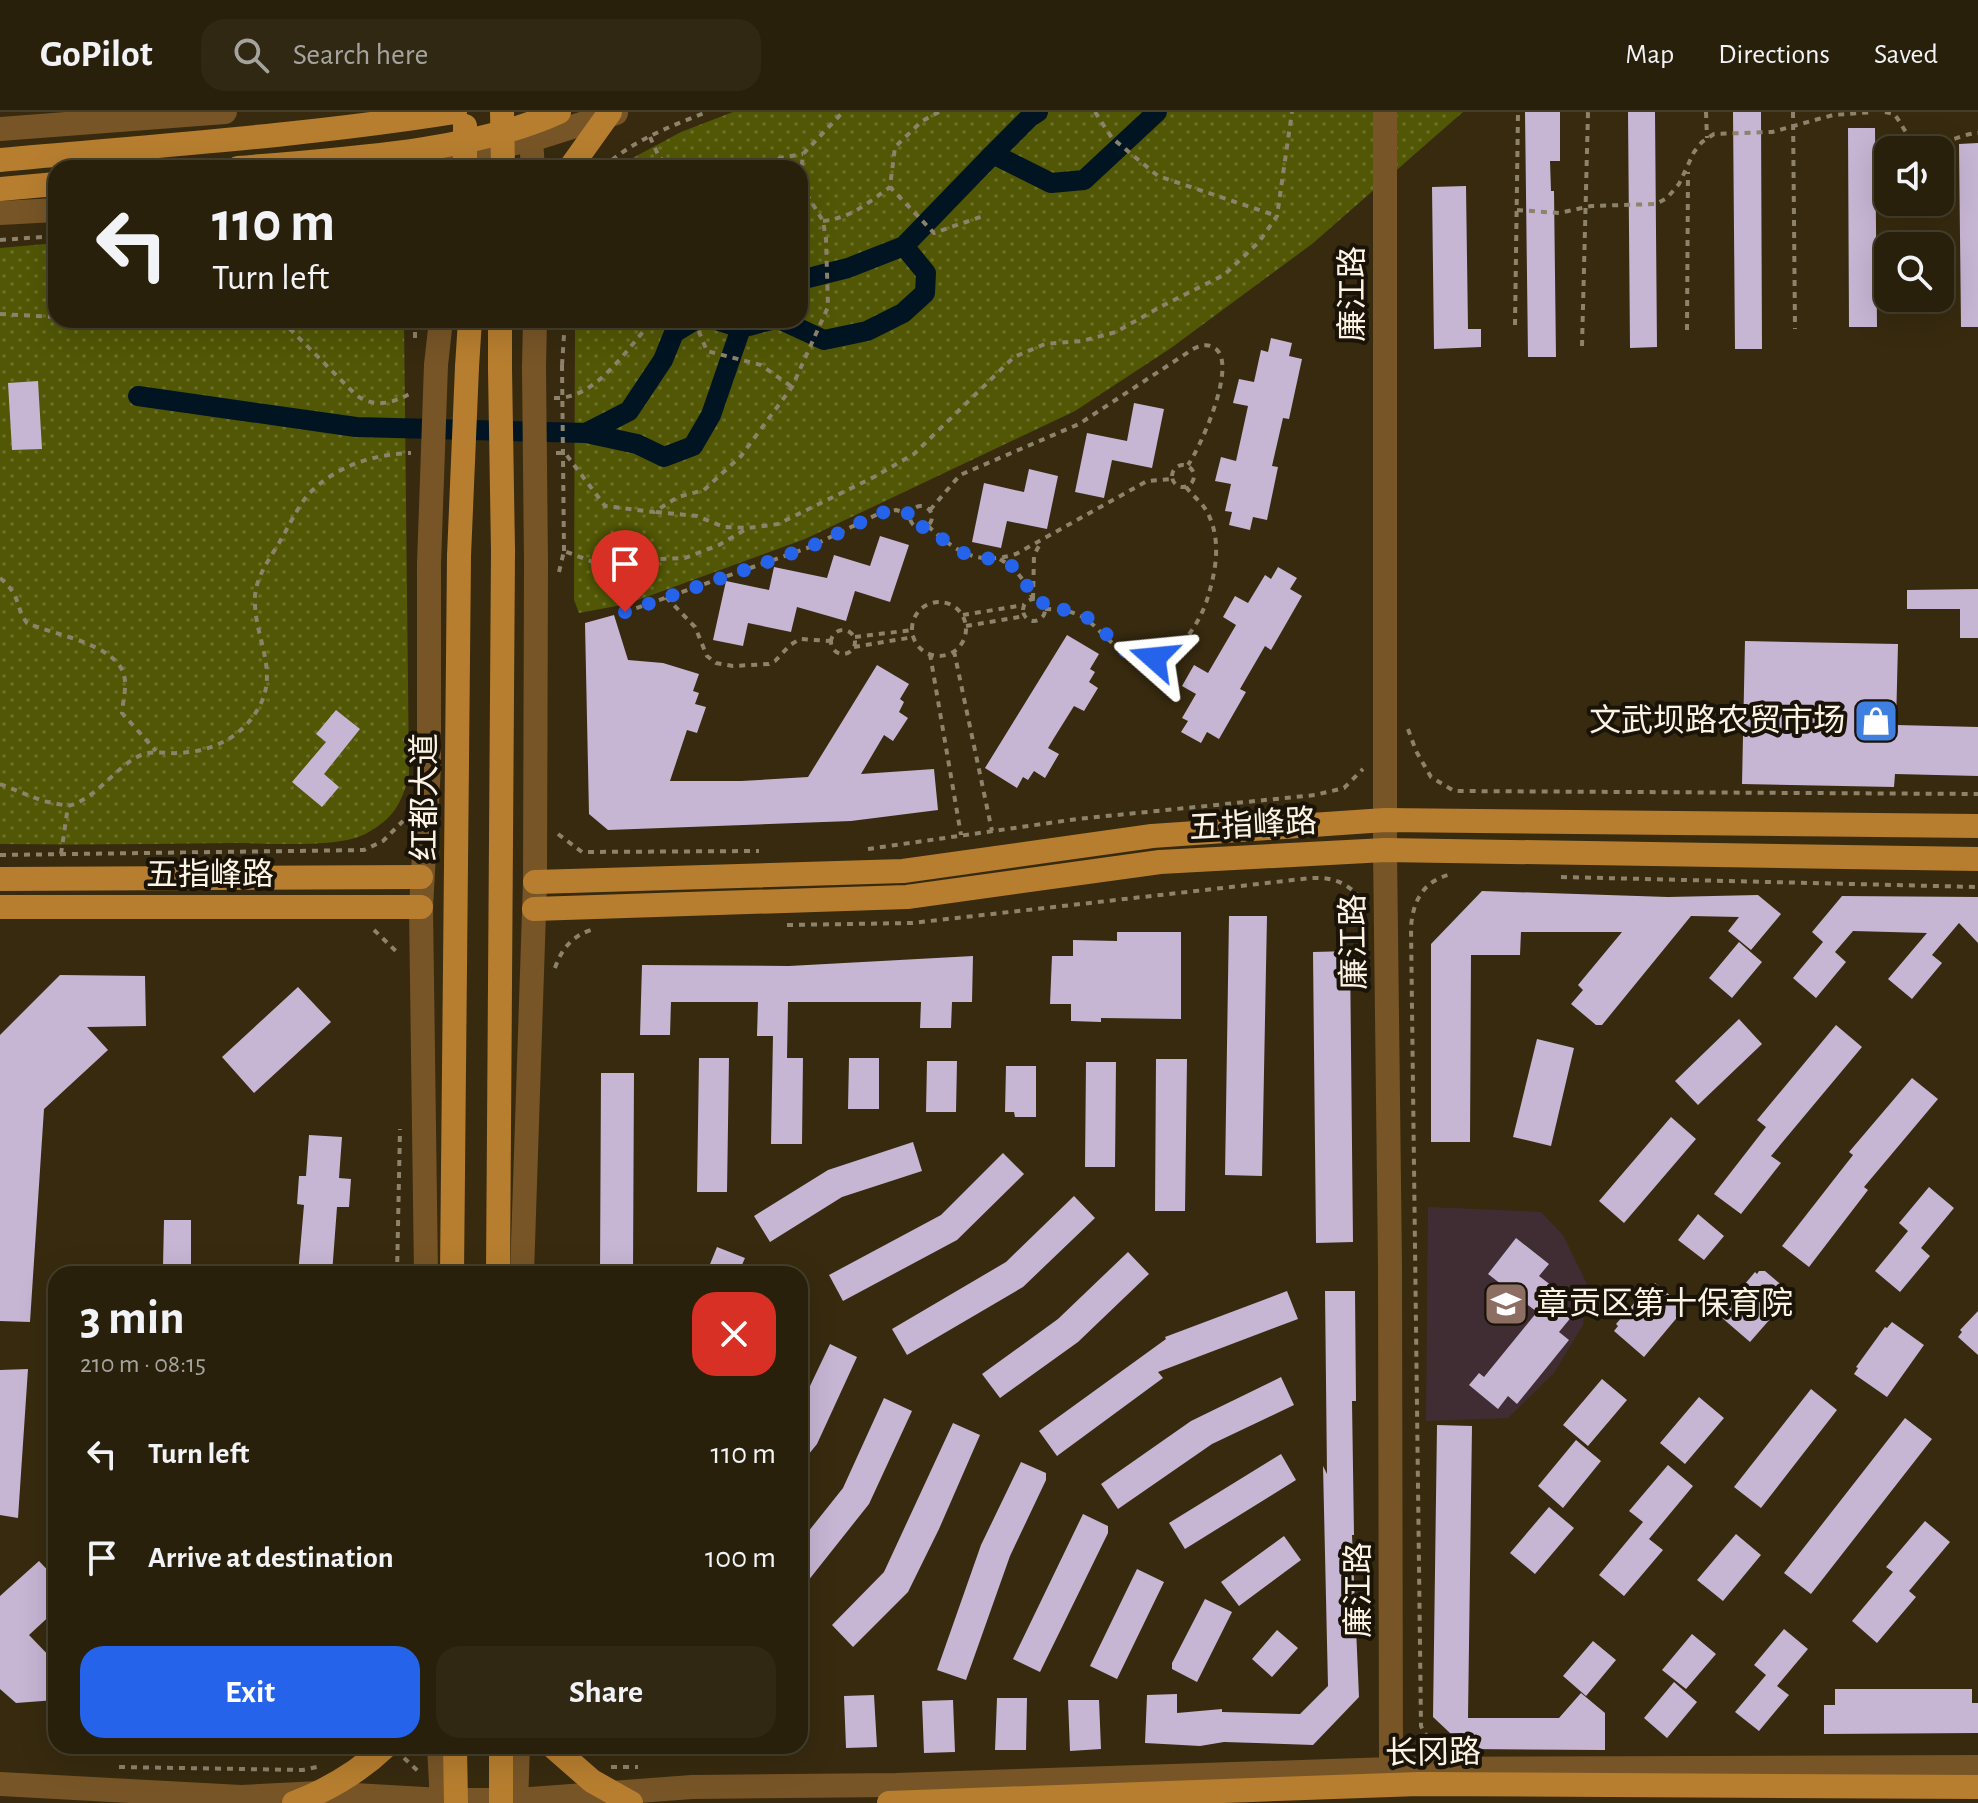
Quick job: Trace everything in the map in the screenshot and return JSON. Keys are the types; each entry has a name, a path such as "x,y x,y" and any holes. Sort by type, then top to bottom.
{"main road":[{"path":"284,134 329,112"},
{"path":"0,160 284,134 451,112"},
{"path":"458,154 464,112"},
{"path":"326,160 409,151 458,154 503,140 559,112"},
{"path":"576,160 611,114"},
{"path":"0,189 48,185"},
{"name":"红都大道","path":"452,1266 459,556 469,328"},
{"path":"498,1266 503,551 500,328"},
{"name":"五指峰路","path":"535,882 903,871 1152,836 1385,820 1978,826"},
{"name":"五指峰路","path":"534,909 907,897 1160,862 1385,850 1978,859"},
{"path":"0,879 421,877"},
{"name":"五指峰路","path":"0,907 421,907"},
{"path":"294,1803 319,1793 388,1754"},
{"path":"449,1802 454,1754"},
{"path":"502,1754 509,1802"},
{"path":"560,1754 574,1768 621,1798"},
{"path":"1213,1792 1288,1773"},
{"name":"长冈路","path":"889,1803 1419,1784 1978,1787"}],"street":[{"path":"0,129 225,112"},
{"path":"451,112 458,154"},
{"path":"532,160 530,125 611,114"},
{"name":"廉江路","path":"1385,115 1385,850 1391,1769"},
{"path":"0,213 48,210"},
{"path":"426,1266 421,877 429,766 429,564 440,328"},
{"path":"522,1266 535,882 535,328"},
{"path":"440,1754 449,1802"},
{"path":"509,1802 517,1754"},
{"path":"0,1784 241,1797 319,1793 449,1802 509,1802 621,1798 692,1787 896,1785 1391,1769 1978,1767"}],"path":[{"path":"611,160 650,137 707,112"},
{"path":"778,160 803,154 843,112"},
{"path":"823,221 855,213 890,187 895,147 922,121 939,112"},
{"path":"1095,112 1112,138 1158,176 1277,216"},
{"path":"550,453 565,453 605,506 697,516 724,527 778,524 914,454 1014,357 1045,344 1082,341 1116,332 1224,275 1259,242 1277,216 1292,112"},
{"path":"1515,325 1518,112"},
{"path":"1582,346 1588,112"},
{"path":"1706,112 1707,139"},
{"path":"1793,112 1795,329"},
{"path":"1687,330 1688,170 1694,152 1714,134 1760,134 1833,115 1874,112"},
{"path":"1885,112 1894,114 1903,129 1918,142 1931,145 1950,143 1968,134 1978,133"},
{"path":"650,137 663,160"},
{"path":"802,160 803,154"},
{"path":"1517,210 1559,213 1585,208 1656,204 1667,198 1688,170"},
{"path":"890,187 934,233 986,215"},
{"path":"654,512 678,497 704,490 741,456 792,387 828,307 823,221 808,196"},
{"path":"0,240 48,237"},
{"path":"0,314 48,317"},
{"path":"557,582 564,551 564,328"},
{"path":"697,328 707,351 761,365 792,387"},
{"path":"928,526 930,510 960,475 1079,424 1202,344 1220,352 1224,362 1205,433 1188,465"},
{"path":"0,784 43,801 68,806 98,789 126,763 142,755 156,751 176,754 210,749 228,742 246,725 263,700 267,671 254,604 258,577 306,498 321,482 345,466 414,453"},
{"path":"1172,479 1176,467 1188,465 1194,479 1186,487"},
{"path":"1045,609 1078,613 1091,620 1123,651 1138,658 1154,658 1171,652 1200,621 1214,575 1217,551 1214,526 1204,507 1186,487 1175,484 1172,479"},
{"path":"930,510 919,506 910,514 909,520 917,528 928,526 960,552 981,559 999,559 1043,540 1147,481 1172,479"},
{"path":"625,612 810,547 880,513 896,510 910,514"},
{"path":"564,551 593,562 685,558 719,545 748,528"},
{"path":"1033,599 1034,555 1043,540"},
{"path":"966,626 1025,616 1035,621 1044,614 1043,603 1033,599 1017,571 999,559"},
{"path":"0,578 16,596 27,623 98,648 119,664 125,686 122,713 156,751"},
{"path":"666,597 695,627 707,656 716,663 733,666 769,664 800,639 831,641"},
{"path":"963,615 1024,605 1033,599"},
{"path":"944,602 963,615 966,626 964,640 954,651 942,655 923,650 912,630 916,614 928,604 944,602"},
{"path":"1024,605 1025,616"},
{"path":"855,637 851,651 840,654 832,647 832,636 841,630 855,637 912,630"},
{"path":"854,647 914,637"},
{"path":"954,651 992,831"},
{"path":"930,654 961,835"},
{"path":"1408,716 1408,731 1431,777 1454,791 1978,794"},
{"path":"863,849 1077,819 1315,795 1344,788 1366,765"},
{"path":"61,854 68,806"},
{"path":"0,855 364,850 383,841 401,825 406,816"},
{"path":"555,828 560,837 582,852 774,851"},
{"path":"1447,1753 1430,1740 1421,1726 1411,927 1416,901 1430,883 1451,874 1463,874"},
{"path":"1558,876 1978,887"},
{"path":"773,925 912,923 1328,877 1352,889 1363,901 1365,909"},
{"path":"552,978 562,951 570,942 580,933 601,926"},
{"path":"363,928 373,929 385,938 398,950 401,958"},
{"path":"397,1266 400,1120"},
{"path":"397,1754 420,1774"},
{"path":"112,1766 303,1770 325,1765"},
{"path":"606,1767 647,1768"}],"shaded area":[{"name":"章贡区第十保育院","path":"1428,1207 1541,1212 1563,1235 1587,1284 1583,1325 1554,1373 1508,1418 1426,1421"}],"green space":[{"path":"733,112 1463,112 1312,244 1171,348 1075,411 805,539 627,604 579,613 574,600 575,328 808,328 808,160 629,160 681,132"},
{"path":"48,244 48,328 404,328 409,776 403,795 384,822 355,838 303,844 0,844 0,248"}],"building":[{"path":"1525,112 1560,112 1560,161 1550,161 1551,191 1554,191 1556,357 1528,357"},
{"path":"1628,112 1655,112 1657,347 1630,348"},
{"path":"1733,112 1761,112 1762,349 1735,349"},
{"path":"1848,128 1875,128 1874,312 1877,312 1877,327 1849,327"},
{"path":"1978,143 1978,327 1961,327 1959,144"},
{"path":"1466,186 1468,329 1481,329 1481,347 1434,349 1432,187"},
{"path":"1271,338 1292,343 1289,356 1302,359 1289,419 1283,418 1272,466 1278,467 1267,520 1253,517 1250,530 1229,525 1232,512 1225,511 1231,484 1215,481 1221,457 1236,461 1248,406 1233,403 1239,379 1254,382 1261,350 1268,352"},
{"path":"38,381 42,449 12,450 8,383"},
{"path":"1134,403 1164,409 1152,468 1112,460 1104,498 1075,492 1087,433 1127,441"},
{"path":"1029,469 1058,476 1047,529 1007,521 1001,548 972,542 984,483 1024,492"},
{"path":"880,536 909,545 890,602 855,591 846,621 797,607 791,632 748,623 743,646 713,640 726,581 769,590 774,567 827,578 834,555 870,566"},
{"path":"1278,567 1297,578 1290,589 1302,596 1271,650 1265,646 1240,689 1246,692 1219,739 1207,732 1201,743 1181,732 1188,721 1182,718 1196,694 1182,686 1194,665 1208,673 1236,625 1223,617 1235,596 1248,603 1265,575 1271,579"},
{"path":"1978,589 1978,638 1960,638 1960,609 1907,609 1907,590"},
{"path":"614,615 628,660 663,663 699,674 693,691 699,693 695,704 706,707 697,733 687,730 670,781 808,777 877,665 909,684 900,699 904,702 899,712 908,718 893,741 884,735 861,774 934,769 938,810 851,821 608,830 589,814 585,623"},
{"path":"1067,635 1099,654 1090,669 1095,672 1089,682 1098,688 1084,711 1074,706 1048,748 1059,754 1045,778 1034,771 1028,780 1023,777 1017,788 985,768"},
{"path":"1745,641 1898,644 1896,725 1978,727 1978,776 1895,774 1894,787 1742,784"},
{"path":"336,710 360,729 324,774 339,787 322,807 292,782 326,742 316,734"},
{"path":"1482,891 1668,897 1758,895 1781,914 1751,950 1728,931 1739,917 1691,916 1602,1025 1596,1025 1571,1004 1583,990 1578,985 1622,932 1521,932 1520,955 1471,955 1470,1142 1431,1142 1431,944"},
{"path":"1842,896 1978,897 1978,943 1959,923 1932,955 1942,963 1912,999 1888,979 1927,933 1853,931 1835,952 1846,962 1816,998 1793,978 1823,942 1812,932"},
{"path":"1229,916 1267,916 1262,1176 1225,1175"},
{"path":"1117,932 1181,932 1181,1019 1101,1018 1101,1022 1071,1021 1071,1004 1050,1004 1052,956 1073,956 1073,940 1117,941"},
{"path":"1739,942 1762,962 1732,998 1709,978"},
{"path":"1350,951 1353,1242 1316,1243 1313,952"},
{"path":"973,956 972,1002 952,1002 951,1028 920,1028 921,1002 788,1002 787,1058 803,1058 802,1144 771,1144 773,1036 757,1036 758,1002 671,1002 670,1035 640,1035 642,965 789,966"},
{"path":"60,975 145,976 146,1026 87,1027 108,1050 44,1109 30,1322 0,1321 0,1035"},
{"path":"298,987 331,1022 254,1093 222,1057"},
{"path":"1739,1019 1762,1044 1698,1105 1675,1081"},
{"path":"1836,1025 1862,1047 1771,1156 1781,1163 1741,1214 1714,1194 1766,1127 1757,1120"},
{"path":"1537,1039 1574,1048 1551,1146 1513,1137"},
{"path":"699,1058 729,1058 727,1192 697,1192"},
{"path":"849,1058 879,1058 879,1109 848,1109"},
{"path":"1156,1059 1187,1059 1185,1211 1155,1211"},
{"path":"927,1061 957,1061 956,1112 926,1112"},
{"path":"1086,1062 1116,1062 1115,1167 1085,1167"},
{"path":"1006,1066 1036,1066 1036,1117 1015,1117 1014,1112 1005,1112"},
{"path":"601,1073 634,1073 633,1266 600,1266"},
{"path":"1912,1078 1938,1099 1864,1187 1868,1190 1809,1267 1782,1246 1853,1155 1849,1152"},
{"path":"1671,1117 1696,1139 1624,1223 1599,1201"},
{"path":"309,1135 342,1137 339,1178 351,1179 349,1207 337,1207 333,1266 299,1266 304,1205 297,1204 299,1176 306,1176"},
{"path":"913,1142 922,1171 842,1197 770,1242 754,1216 828,1170"},
{"path":"1003,1153 1024,1174 957,1240 843,1301 829,1275 941,1215"},
{"path":"1929,1187 1954,1208 1921,1248 1930,1256 1900,1292 1875,1271 1908,1231 1899,1223"},
{"path":"1074,1196 1095,1218 1023,1287 907,1355 892,1329 1006,1262"},
{"path":"1698,1214 1724,1236 1704,1260 1678,1240"},
{"path":"164,1220 191,1220 191,1266 163,1266"},
{"path":"1516,1238 1549,1264 1539,1276 1565,1296 1558,1304 1573,1315 1559,1332 1569,1340 1517,1404 1508,1396 1498,1409 1469,1385 1479,1373 1484,1377 1537,1312 1488,1274"},
{"path":"717,1247 745,1258 742,1266 709,1266"},
{"path":"1128,1252 1149,1274 1078,1342 1000,1398 982,1374 1058,1319"},
{"path":"1759,1271 1765,1271 1792,1294 1750,1342 1721,1317 1725,1312 1723,1310"},
{"path":"1655,1283 1685,1308 1644,1357 1614,1331 1618,1326 1616,1324"},
{"path":"1287,1291 1298,1319 1158,1372 1163,1378 1057,1456 1039,1431 1165,1337"},
{"path":"1325,1291 1355,1291 1352,1535 1359,1697 1313,1745 1145,1743 1147,1695 1177,1694 1177,1713 1222,1709 1222,1712 1300,1714 1328,1686 1323,1466 1327,1474"},
{"path":"1978,1311 1978,1355 1958,1337 1962,1332 1960,1330"},
{"path":"1892,1322 1924,1345 1887,1397 1854,1374 1885,1327"},
{"path":"830,1344 857,1357 817,1444 808,1455 808,1390"},
{"path":"28,1369 18,1518 0,1515 0,1370"},
{"path":"1281,1377 1294,1405 1212,1444 1118,1509 1101,1484 1191,1421"},
{"path":"1602,1379 1627,1400 1588,1446 1563,1425"},
{"path":"1811,1389 1837,1410 1761,1508 1734,1487"},
{"path":"1699,1397 1724,1418 1685,1464 1660,1443"},
{"path":"884,1398 912,1411 869,1504 808,1581 808,1532 843,1488"},
{"path":"1905,1418 1932,1439 1811,1594 1784,1573"},
{"path":"953,1423 980,1435 939,1529 908,1592 853,1647 832,1625 884,1572"},
{"path":"1437,1425 1472,1426 1468,1718 1559,1718 1581,1693 1605,1713 1605,1750 1467,1749 1433,1717"},
{"path":"1576,1440 1601,1461 1563,1508 1538,1486"},
{"path":"1281,1454 1296,1480 1185,1549 1169,1523"},
{"path":"1021,1462 1046,1473 1046,1480 1010,1556 966,1680 937,1670 981,1545"},
{"path":"1668,1465 1693,1486 1649,1539 1663,1550 1624,1596 1599,1575 1643,1522 1629,1511"},
{"path":"1549,1507 1574,1528 1535,1574 1510,1553"},
{"path":"1083,1514 1108,1526 1108,1533 1040,1672 1013,1659"},
{"path":"1925,1521 1950,1542 1909,1591 1916,1597 1877,1643 1852,1621 1893,1572 1886,1567"},
{"path":"1736,1534 1761,1555 1723,1601 1697,1580"},
{"path":"1284,1536 1301,1560 1239,1606 1221,1582"},
{"path":"39,1561 48,1571 48,1617 29,1635 48,1655 48,1701 16,1703 0,1689 0,1596"},
{"path":"1137,1569 1164,1582 1117,1679 1090,1666"},
{"path":"1205,1599 1232,1612 1197,1682 1172,1669 1172,1663"},
{"path":"1784,1629 1808,1649 1777,1686 1789,1695 1759,1731 1735,1712 1766,1675 1754,1665"},
{"path":"1277,1630 1298,1648 1272,1677 1252,1659"},
{"path":"1692,1634 1716,1654 1686,1689 1662,1670"},
{"path":"1593,1641 1616,1660 1586,1696 1563,1676"},
{"path":"1674,1682 1697,1702 1667,1738 1644,1718"},
{"path":"1835,1689 1972,1689 1972,1703 1978,1703 1978,1733 1824,1734 1824,1705 1835,1705"},
{"path":"874,1695 877,1747 846,1748 844,1696"},
{"path":"997,1698 1027,1698 1026,1750 995,1750"},
{"path":"953,1700 955,1752 924,1753 922,1701"},
{"path":"1068,1700 1099,1700 1101,1749 1070,1751"}],"waterway":[{"path":"993,154 1038,112"},
{"path":"798,328 824,340 867,331 903,313 925,293 926,273 904,246 993,154 1051,183 1084,180 1157,112"},
{"path":"808,278 848,268 904,246"},
{"path":"138,396 356,427 586,433 629,411 663,360 674,333 682,328"},
{"path":"586,433 637,444 664,457 693,446 711,415 741,328"}],"place":[{"name":"文武坝路农贸市场","path":"1876,721"},
{"name":"章贡区第十保育院","path":"1506,1304"}],"route":[{"path":"625,612 810,547 880,513 896,510 910,514 912,525 917,528 928,526 960,552 981,559 999,559 1010,566 1025,581 1033,599 1043,603 1045,609 1078,613 1091,620 1123,651 1138,658 1154,658"}]}
